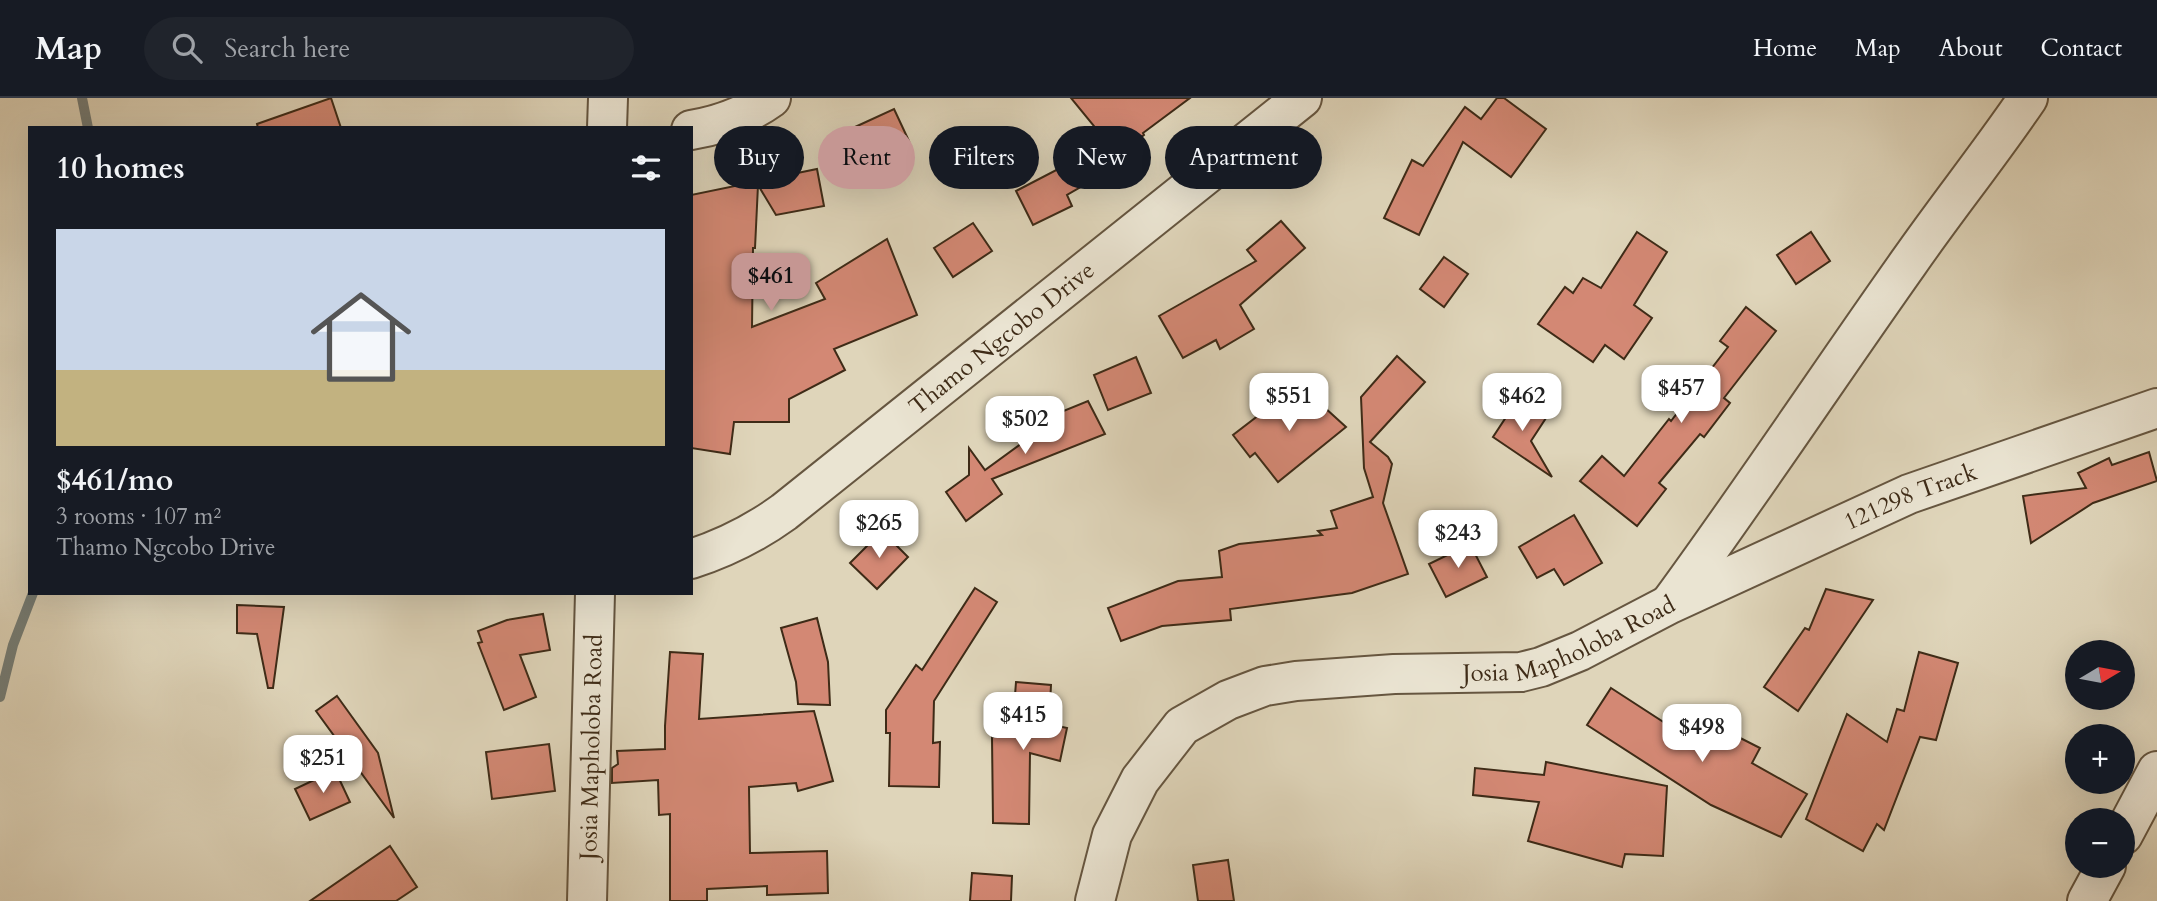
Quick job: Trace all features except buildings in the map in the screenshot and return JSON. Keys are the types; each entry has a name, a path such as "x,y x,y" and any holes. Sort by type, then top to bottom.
{"street":[{"path":"607,126 608,98"},
{"path":"693,130 716,125 749,113 771,98"},
{"name":"Thamo Ngcobo Drive","path":"693,558 760,530 784,512 1302,98"},
{"name":"Josia Mapholoba Road","path":"1095,901 1112,835 1140,780 1182,726 1228,700 1265,687 1296,681 1394,674 1521,672 1580,652 1670,604 1734,517 1911,259 1991,153 2028,98"},
{"name":"121298 Track","path":"1670,604 1909,494 2157,408"},
{"name":"Josia Mapholoba Road","path":"586,901 595,595"},
{"path":"2135,812 2157,771"},
{"path":"2088,901 2100,878"}],"waterway":[{"path":"82,98 88,126"},
{"path":"0,697 13,645 32,595"}]}
